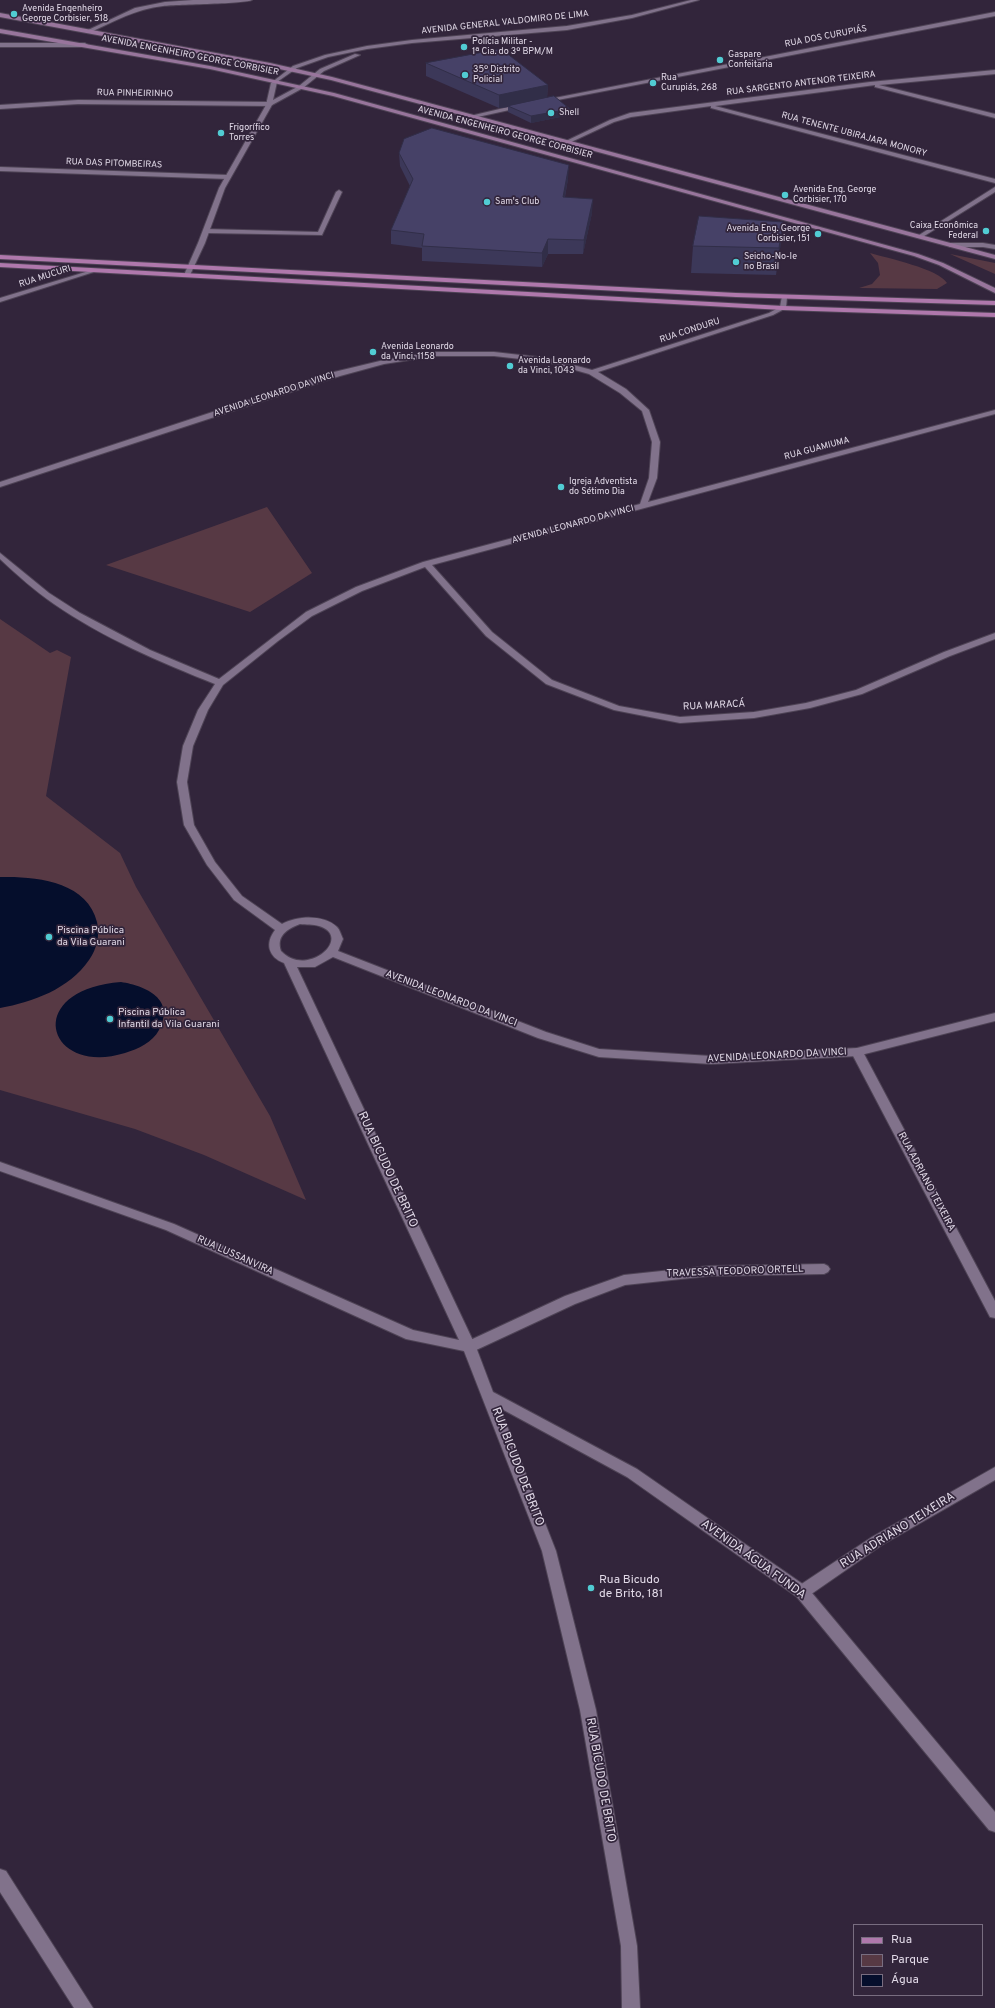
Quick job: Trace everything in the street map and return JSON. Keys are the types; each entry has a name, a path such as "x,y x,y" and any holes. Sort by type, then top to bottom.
{"main road":[{"name":"AVENIDA ENGENHEIRO GEORGE CORBISIER","path":"0,16 89,31 315,75 473,116 995,257"},
{"name":"AVENIDA ENGENHEIRO GEORGE CORBISIER","path":"0,31 89,45 274,81 359,102 916,255 941,264 995,292"},
{"path":"359,102 384,105 436,118 455,120 473,116"},
{"path":"0,257 784,297 995,303"},
{"path":"0,266 783,308 995,315"}],"street":[{"path":"89,31 136,9 155,5 192,1 250,0"},
{"name":"AVENIDA GENERAL VALDOMIRO DE LIMA","path":"274,81 289,69 322,57 384,46 447,38 566,28 660,10 697,0"},
{"name":"RUA DOS CURUPIÁS","path":"538,102 995,14"},
{"path":"0,45 89,45"},
{"name":"AVENIDA GENERAL VALDOMIRO DE LIMA","path":"270,104 301,87 315,75 339,62 384,46"},
{"name":"RUA SARGENTO ANTENOR TEIXEIRA","path":"567,142 612,120 630,115 870,84 995,72"},
{"path":"187,275 192,267 228,177 270,104 274,81"},
{"path":"870,84 995,116"},
{"name":"RUA PINHEIRINHO","path":"0,107 78,102 270,104"},
{"path":"473,116 530,104"},
{"name":"RUA TENENTE UBIRAJARA MONORY","path":"709,105 850,144 995,181"},
{"name":"RUA DAS PITOMBEIRAS","path":"0,169 228,177"},
{"path":"919,237 995,189"},
{"path":"206,231 320,234 339,192"},
{"name":"AVENIDA ENGENHEIRO GEORGE CORBISIER","path":"950,245 983,245 995,247"},
{"name":"RUA MUCURI","path":"0,300 94,271"},
{"path":"783,308 784,297"},
{"name":"RUA CONDURU","path":"592,372 771,314 783,308"},
{"name":"AVENIDA LEONARDO DA VINCI","path":"0,485 337,374 384,362 435,354 494,354 547,360 592,372 624,391 645,410 656,442 653,478 643,506 426,564 359,589 309,614 220,683 203,710 188,746 182,782 189,825 211,862 238,898 281,929"},
{"name":"RUA GUAMIUMA","path":"643,506 995,412"},
{"path":"0,555 38,588 76,615 167,662 220,683"},
{"name":"RUA MARACÁ","path":"426,564 490,634 549,682 617,708 680,720 754,715 807,706 860,692 947,654 995,636"},
{"path":"300,921 322,923 330,927 336,933 338,940 337,947 333,953 316,962 306,964 289,961 279,956 275,951 273,943 275,936 281,929 300,921"},
{"name":"AVENIDA LEONARDO DA VINCI","path":"333,953 542,1035 599,1053 711,1060 857,1052 995,1016"},
{"name":"RUA BICUDO DE BRITO","path":"289,961 469,1347 549,1551 588,1710 629,1946 631,2008"},
{"name":"RUA ADRIANO TEIXEIRA","path":"857,1052 995,1313"},
{"name":"RUA LUSSANVIRA","path":"0,1166 170,1227 411,1335 469,1347"},
{"name":"TRAVESSA TEODORO ORTELL","path":"469,1347 570,1300 624,1280 709,1271 824,1270"},
{"name":"AVENIDA ÁGUA FUNDA","path":"489,1396 632,1473 802,1592 995,1824"},
{"name":"RUA ADRIANO TEIXEIRA","path":"802,1592 877,1541 995,1473"},
{"path":"0,1877 84,2008"}],"green space":[{"path":"870,253 924,269 934,273 947,283 937,289 859,288 872,284 880,275 878,263"},
{"path":"950,254 995,263 995,274"},
{"path":"267,507 312,573 250,612 106,565"},
{"path":"0,619 50,653 57,650 71,657 46,796 120,853 136,887 270,1116 306,1200 204,1155 135,1129 0,1090"}],"water":[{"name":"Piscina Pública da Vila Guarani","path":"0,877 43,880 71,889 83,898 91,908 97,922 98,937 92,956 81,970 71,979 49,993 37,998 0,1008"},
{"name":"Piscina Pública Infantil da Vila Guarani","path":"121,982 140,987 148,991 156,996 161,1002 164,1010 163,1019 159,1030 153,1038 140,1047 125,1053 98,1057 77,1053 63,1043 56,1030 58,1014 68,1000 89,988"}],"building":[{"path":"501,49 548,85 499,95 426,63"},
{"path":"554,96 570,109 531,116 508,106"},
{"name":"Sam's Club","path":"432,128 569,165 563,197 593,199 584,240 548,239 542,253 422,246 424,234 391,230 413,179 399,153 404,139"},
{"path":"699,216 783,222 779,248 693,246"}],"place":[{"name":"Avenida Engenheiro George Corbisier, 518","path":"14,14"},
{"name":"Polícia Militar - 1ª Cia. do 3º BPM/M","path":"464,47"},
{"name":"Gaspare Confeitaria","path":"720,60"},
{"name":"35º Distrito Policial","path":"465,75"},
{"name":"Rua Curupiás, 268","path":"653,83"},
{"name":"Shell","path":"551,113"},
{"name":"Frigorífico Torres","path":"221,133"},
{"name":"Avenida Eng. George Corbisier, 170","path":"785,195"},
{"name":"Sam's Club","path":"487,202"},
{"name":"Caixa Econômica Federal","path":"986,231"},
{"name":"Avenida Eng. George Corbisier, 151","path":"818,234"},
{"name":"Seicho-No-Ie no Brasil","path":"736,262"},
{"name":"Avenida Leonardo da Vinci, 1158","path":"373,352"},
{"name":"Avenida Leonardo da Vinci, 1043","path":"510,366"},
{"name":"Igreja Adventista do Sétimo Dia","path":"561,487"},
{"name":"Piscina Pública da Vila Guarani","path":"49,937"},
{"name":"Piscina Pública Infantil da Vila Guarani","path":"110,1019"},
{"name":"Rua Bicudo de Brito, 181","path":"591,1588"}]}
